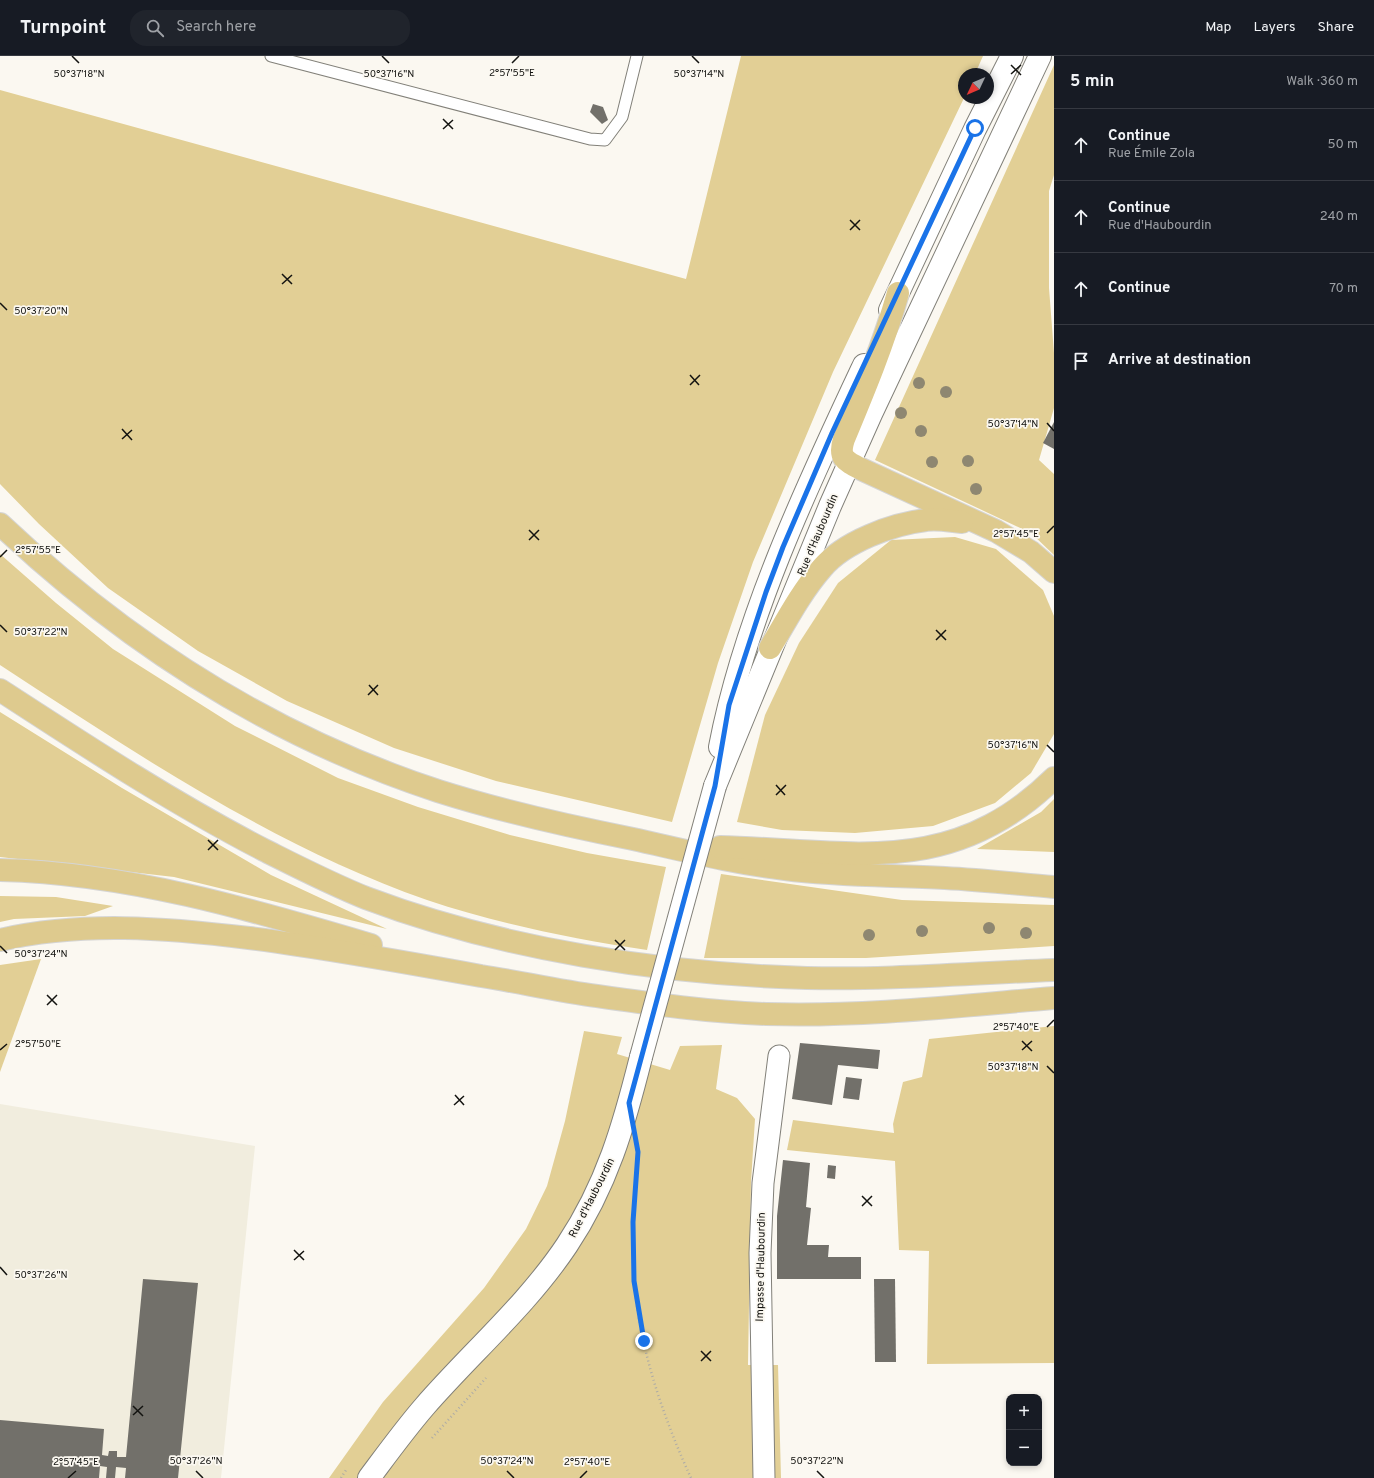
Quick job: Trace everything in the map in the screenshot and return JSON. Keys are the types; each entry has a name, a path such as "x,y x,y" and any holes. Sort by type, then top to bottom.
{"highway":[{"path":"902,285 889,326 841,449 842,455 849,463 996,531 1031,552 1054,572"},
{"path":"770,648 796,605 822,568 834,556 862,541 889,528 927,520 964,523 996,531"},
{"path":"0,524 62,580 135,636 185,671 246,708 304,738 372,767 439,791 570,826 736,862 785,869 871,877 945,878 1054,887"},
{"path":"0,690 158,790 222,828 269,853 315,876 366,898 462,928 537,946 611,959 711,972 840,978 1054,970"},
{"path":"667,846 740,848 836,854 904,853 937,846 986,829 1012,814 1054,778"},
{"path":"0,870 93,877 192,896 311,927 472,974"},
{"path":"0,940 55,931 92,928 174,930 285,943 593,996 700,1010 754,1013 802,1014 870,1012 1054,998"}],"main road":[{"name":"Rue d'Haubourdin","path":"369,1478 425,1406 538,1286 568,1244 609,1167 622,1130 715,786 729,705 768,586 783,547 832,433 975,128 1012,56"},
{"name":"Rue d'Haubourdin","path":"715,786 770,648 849,463 932,289 1040,56"}],"street":[{"name":"Impasse d'Haubourdin","path":"764,1478 760,1253 763,1183 779,1056"}],"lane":[{"path":"271,56 583,138 605,140 622,117 637,56"}],"path":[{"path":"638,1152 632,1252 634,1281 639,1313 646,1348 669,1426 691,1478"},
{"path":"341,1478 350,1466"}],"shaded area":[{"path":"741,56 983,56 978,68 958,68 958,104 961,104 833,372 753,562 718,663 672,822 496,781 394,748 287,701 198,651 108,588 39,524 0,484 0,90 686,279"},
{"path":"1054,65 1054,175 1049,191 1049,288 1054,353 1054,408 1039,460 1054,474 1054,555 1031,533 875,460"},
{"path":"955,537 996,549 1043,590 1054,616 1054,734 1031,773 995,803 933,826 855,833 782,830 737,822 765,715 799,643 838,583 891,540"},
{"path":"0,554 56,603 113,649 235,726 338,778 418,807 510,835 587,853 666,867 647,950 536,930 454,909 427,900 370,878 314,853 206,795 154,764 0,665"},
{"path":"0,712 122,788 271,875 387,929 174,877 0,857"},
{"path":"1054,799 1054,852 977,849 1041,812"},
{"path":"721,874 902,900 1054,905 1054,946 866,958 704,958"},
{"path":"0,896 56,897 113,906 85,916 14,919 0,922"},
{"path":"41,959 0,1072 0,965"},
{"path":"1054,1026 1054,1363 927,1364 929,1251 899,1250 895,1161 787,1150 793,1120 894,1133 893,1124 903,1082 922,1077 929,1039"},
{"path":"584,1031 622,1037 617,1054 670,1070 680,1046 722,1045 716,1089 737,1098 755,1119 751,1182 748,1365 778,1365 781,1478 329,1478 383,1402 484,1288 526,1229 547,1186 565,1121"},
{"path":"0,1104 255,1146 221,1478 0,1478"}],"building":[{"path":"593,104 603,107 608,120 602,124 590,112"},
{"path":"1054,422 1054,449 1043,443"},
{"path":"800,1043 880,1050 878,1069 838,1065 832,1105 792,1099"},
{"path":"846,1077 862,1079 859,1100 843,1098"},
{"path":"783,1160 810,1163 806,1207 811,1208 807,1245 829,1245 828,1257 861,1257 861,1279 777,1279 777,1216"},
{"path":"828,1165 836,1166 835,1179 827,1178"},
{"path":"143,1279 198,1283 178,1478 125,1478 126,1468 116,1467 115,1478 106,1478 107,1467 100,1466 99,1478 0,1478 0,1420 104,1429 102,1455 108,1456 109,1451 117,1451 117,1457 126,1457"},
{"path":"874,1279 895,1279 896,1362 875,1362"}],"route":[{"path":"644,1341 634,1281 632,1252 638,1152 629,1103 715,786 724,726 729,705 744,656 783,547 832,433 975,128"}]}
